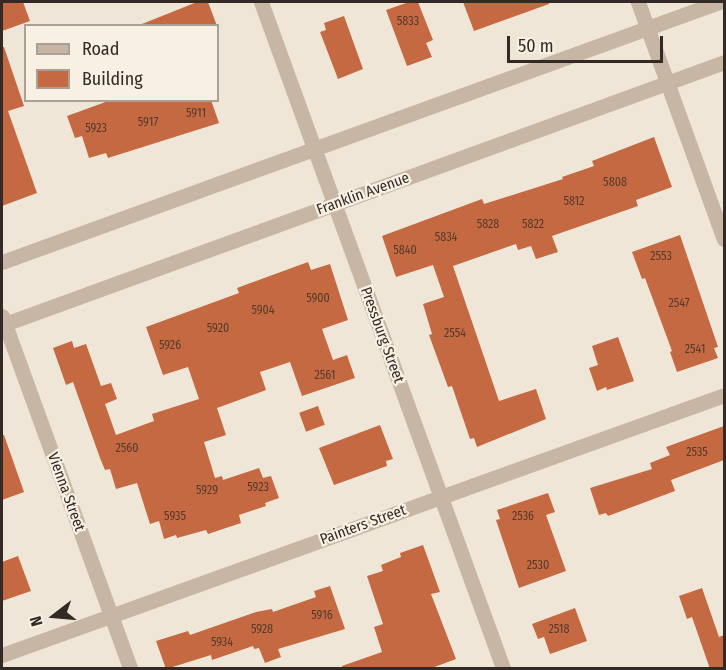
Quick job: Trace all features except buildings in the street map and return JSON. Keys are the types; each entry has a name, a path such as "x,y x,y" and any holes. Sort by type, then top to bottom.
{"street":[{"name":"Pressburg Street","path":"261,2 503,669"},
{"path":"638,2 724,238"},
{"path":"2,262 719,2"},
{"name":"Franklin Avenue","path":"3,322 724,62"},
{"name":"Vienna Street","path":"3,322 130,669"},
{"name":"Painters Street","path":"2,655 724,395"}]}
